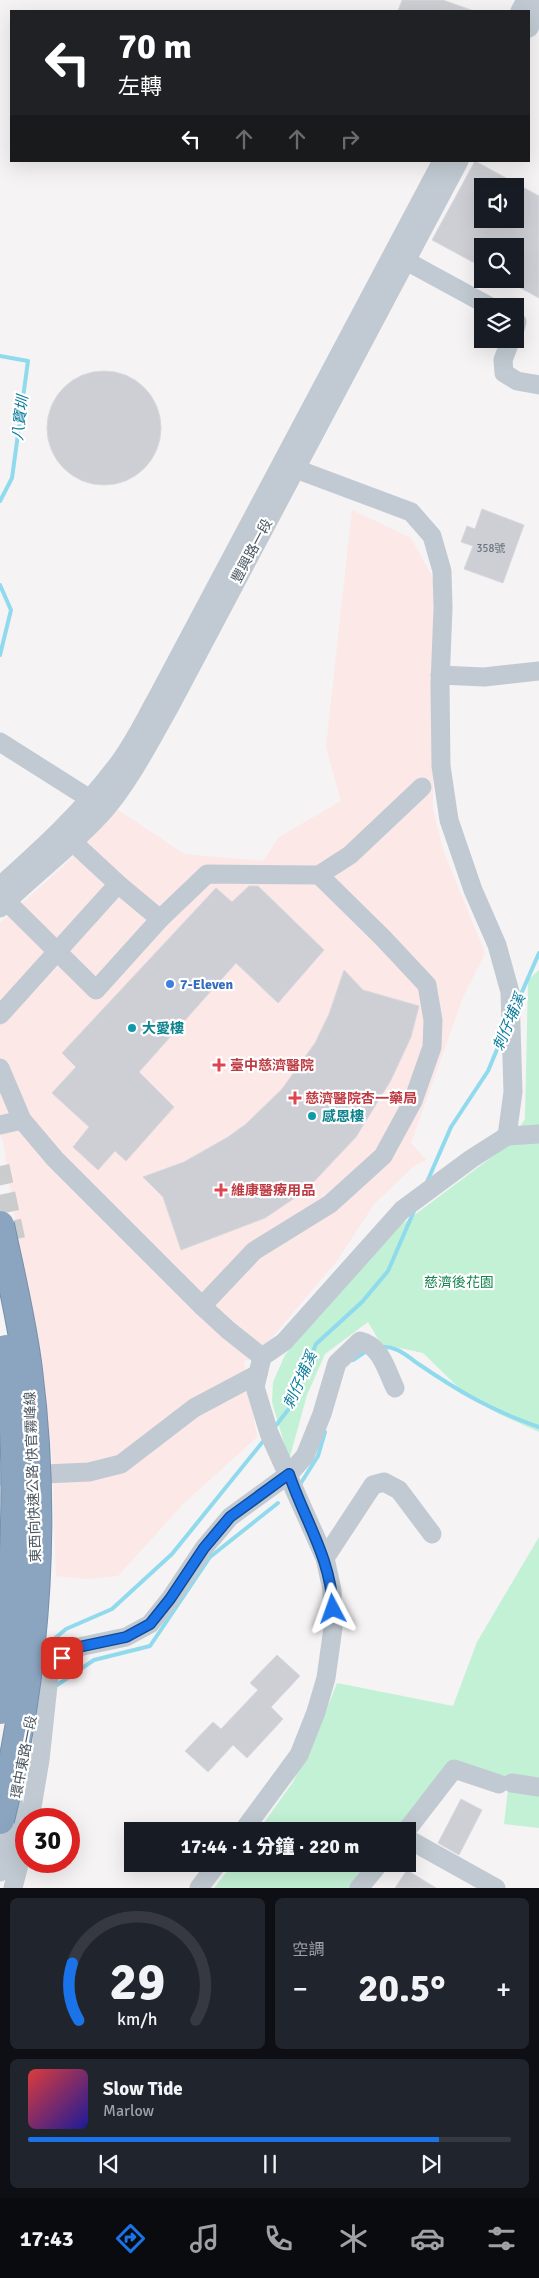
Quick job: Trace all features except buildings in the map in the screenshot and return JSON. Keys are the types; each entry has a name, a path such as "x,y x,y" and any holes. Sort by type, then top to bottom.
{"highway":[{"name":"東西向快速公路 快官霧峰線","path":"0,1225 17,1304 28,1370 38,1538 34,1606 26,1685 13,1766 0,1820"},
{"name":"東西向快速公路 快官霧峰線","path":"0,1315 10,1372 16,1539 5,1681 0,1710"}],"street":[{"path":"530,26 539,8"},
{"name":"豐興路一段","path":"400,258 442,162"},
{"name":"豐興路一段","path":"2,898 97,805 117,766 290,465 400,258 458,162"},
{"path":"400,258 474,298"},
{"path":"508,348 503,360 504,373 516,381 539,385"},
{"path":"290,465 411,512 432,536 442,571 441,766 449,820 473,890 497,945 510,992 513,1092 508,1136"},
{"path":"440,675 484,677 539,671"},
{"path":"0,742 97,805"},
{"path":"2,898 96,990 160,918 207,874 319,875 350,855 422,787"},
{"path":"66,836 118,884 160,918"},
{"path":"202,1306 235,1265 254,1251 330,1204 383,1156 412,1101 432,1047 433,1020 427,985 319,875"},
{"path":"0,1015 118,884"},
{"path":"0,1068 22,1120 55,1159 228,1330 260,1366"},
{"path":"0,1125 22,1120"},
{"path":"0,1476 89,1472 122,1464 194,1408 260,1366 284,1342 402,1210 471,1159 508,1136 539,1134"},
{"path":"0,1716 50,1667 74,1648 126,1637 150,1624 170,1599 204,1548 230,1517 289,1474 304,1456 322,1414 337,1363 360,1341 370,1343 378,1351 395,1388"},
{"path":"250,1822 299,1755 316,1712 326,1678 334,1628 332,1590 325,1558 269,1433 255,1387 260,1366"},
{"path":"325,1558 373,1485 384,1482 399,1490 432,1534"},
{"path":"32,1808 40,1760 50,1667"},
{"name":"環中東路一段","path":"0,1872 35,1700"},
{"path":"413,1822 454,1769 506,1784 539,1787"},
{"path":"416,1843 496,1888"},
{"path":"198,1888 211,1872"},
{"path":"359,1888 372,1872"},
{"path":"13,1888 17,1873"}],"shaded area":[{"name":"臺中慈濟醫院","path":"352,510 411,538 433,578 433,809 443,850 485,953 463,997 411,1143 426,1160 414,1166 375,1203 336,1262 258,1354 244,1362 257,1437 183,1504 118,1576 86,1579 56,1576 52,1455 3,1142 0,1133 0,923 66,864 115,808 184,854 263,861 279,837 341,801 326,747"}],"green space":[{"name":"慈濟後花園","path":"539,970 539,1432 499,1414 460,1389 423,1353 381,1344 368,1322 325,1354 307,1395 289,1460 272,1402 273,1382 285,1355 385,1237 508,1145 525,1119 528,980"},
{"path":"539,1537 539,1828 504,1824 509,1781 456,1760 405,1822 264,1822 293,1782 320,1726 337,1683 453,1706 477,1642"},
{"path":"227,1872 364,1872 351,1888 214,1888"}],"waterway":[{"name":"八寶圳","path":"0,356 28,361 12,478 0,501"},
{"name":"八寶圳","path":"0,585 11,610 0,655"},
{"name":"刺仔埔溪","path":"518,1001 539,953"},
{"name":"刺仔埔溪","path":"427,1182 451,1127 488,1071 503,1035"},
{"name":"刺仔埔溪","path":"274,1428 291,1406 316,1344 362,1302 388,1271 414,1211"},
{"path":"380,1347 400,1351 476,1400 539,1427"},
{"path":"353,1360 365,1352"},
{"path":"299,1486 318,1456 325,1432"},
{"name":"刺仔埔溪","path":"42,1649 66,1629 112,1609 172,1554 265,1439"},
{"path":"53,1685 57,1685 94,1660 150,1646 210,1557 278,1503"}],"tunnel":[{"path":"0,1166 16,1241"}],"place":[{"name":"7-Eleven","path":"170,984"},
{"name":"大愛樓","path":"132,1028"},
{"name":"臺中慈濟醫院","path":"219,1065"},
{"name":"慈濟醫院杏一藥局","path":"295,1098"},
{"name":"感恩樓","path":"312,1116"},
{"name":"維康醫療用品","path":"221,1190"}],"route":[{"path":"62,1658 74,1648 126,1637 150,1624 170,1599 204,1548 230,1517 289,1474 298,1499 325,1558 332,1590 333,1609"}]}
